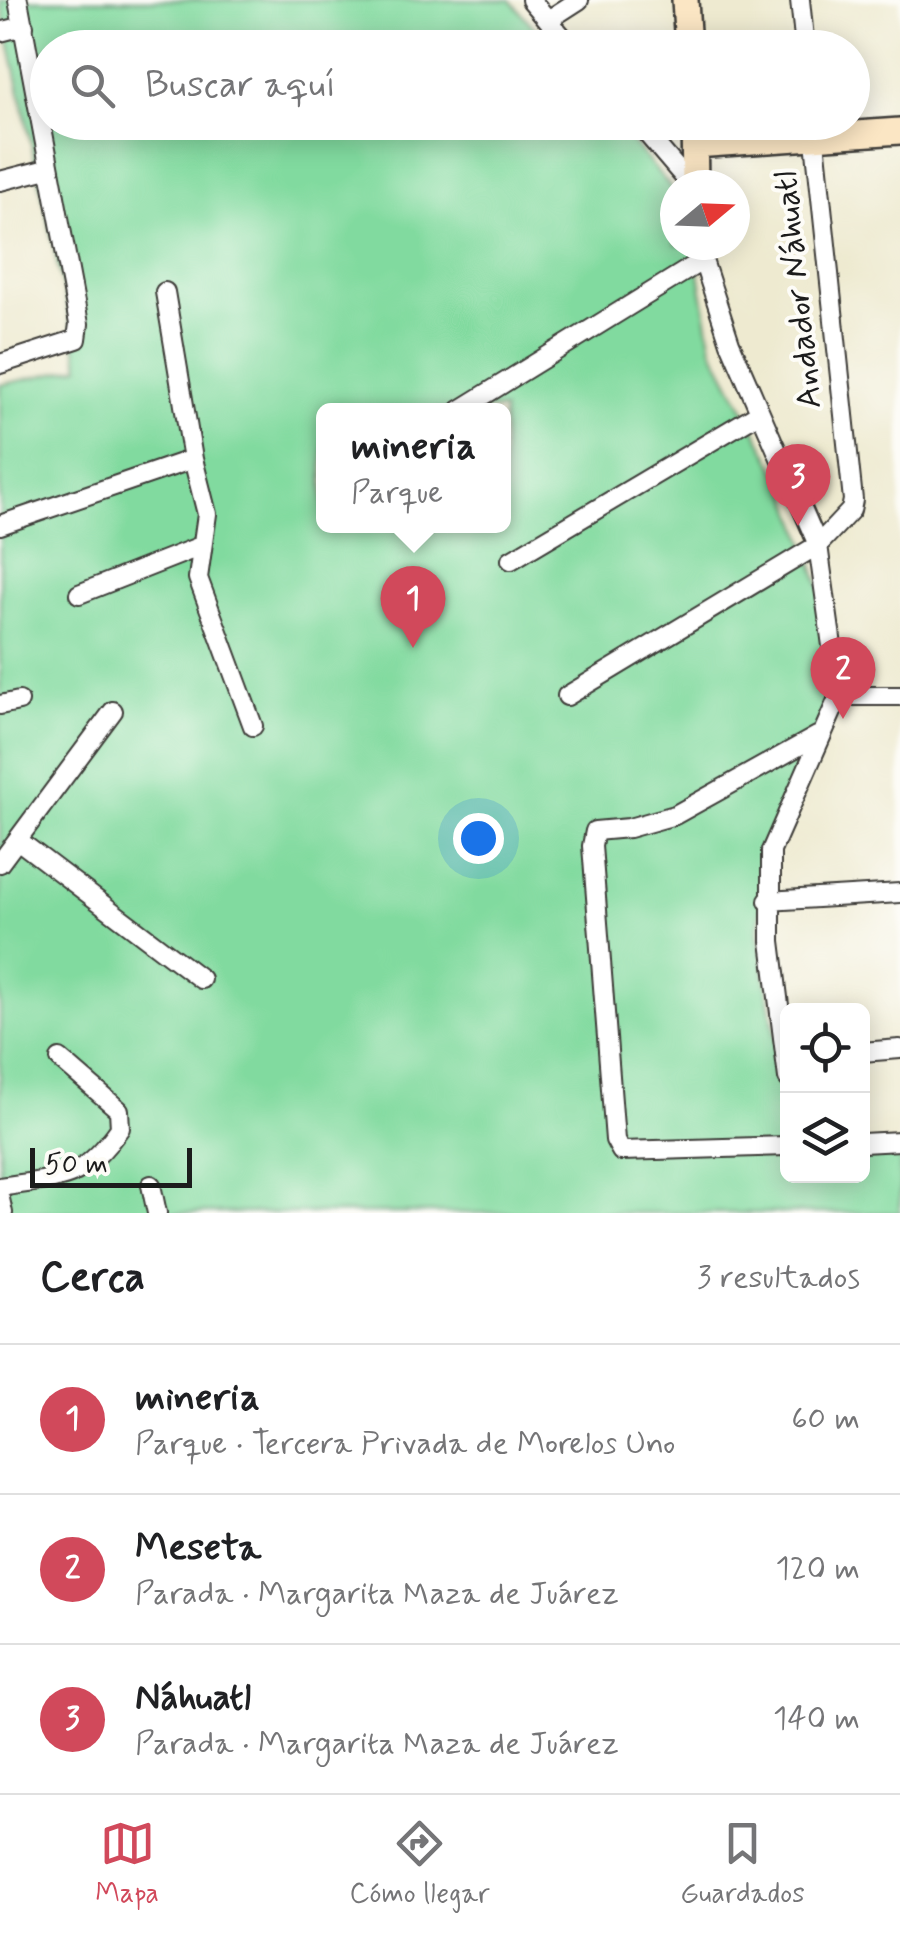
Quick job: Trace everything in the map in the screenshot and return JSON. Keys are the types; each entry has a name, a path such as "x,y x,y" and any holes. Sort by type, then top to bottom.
{"street":[{"path":"18,0 30,62"},
{"path":"531,0 557,30"},
{"path":"548,20 579,0"},
{"path":"685,0 687,30"},
{"path":"800,0 803,30"},
{"path":"0,32 24,26"},
{"path":"870,130 900,131"},
{"path":"0,364 77,339 79,324 43,140"},
{"path":"652,140 679,170"},
{"path":"694,170 695,140"},
{"name":"Andador Náhuatl","path":"567,696 818,544 850,510 853,500 814,140"},
{"path":"0,180 48,169"},
{"path":"471,403 688,260"},
{"path":"702,260 759,412 818,544 840,696 818,736 771,851 768,901 780,1010"},
{"path":"165,292 193,460 207,514 198,578 253,726"},
{"path":"511,560 759,412"},
{"path":"0,524 193,460"},
{"path":"79,594 200,546"},
{"path":"840,696 900,696"},
{"path":"0,705 19,701"},
{"path":"0,864 112,711"},
{"path":"780,1146 622,1151 614,1140 592,846 595,831 629,828 676,815 818,736"},
{"path":"19,841 200,979"},
{"path":"768,901 900,893"},
{"path":"870,1052 900,1050"},
{"path":"0,1187 74,1175 97,1161 120,1128 118,1110 60,1059"},
{"path":"870,1143 900,1142"},
{"path":"151,1186 157,1213"},
{"path":"0,1198 3,1213"}],"green space":[{"path":"0,0 510,0 536,30 30,30 30,138"},
{"path":"31,140 630,140 660,175 660,260 697,260 712,348 787,490 823,595 831,701 769,842 758,932 780,1065 780,1183 870,1183 870,1152 900,1153 900,1213 5,1213 0,1196 0,385 80,367"}],"place":[{"name":"Náhuatl","path":"798,526"},
{"name":"mineria","path":"413,648"},
{"name":"Meseta","path":"843,719"}]}
